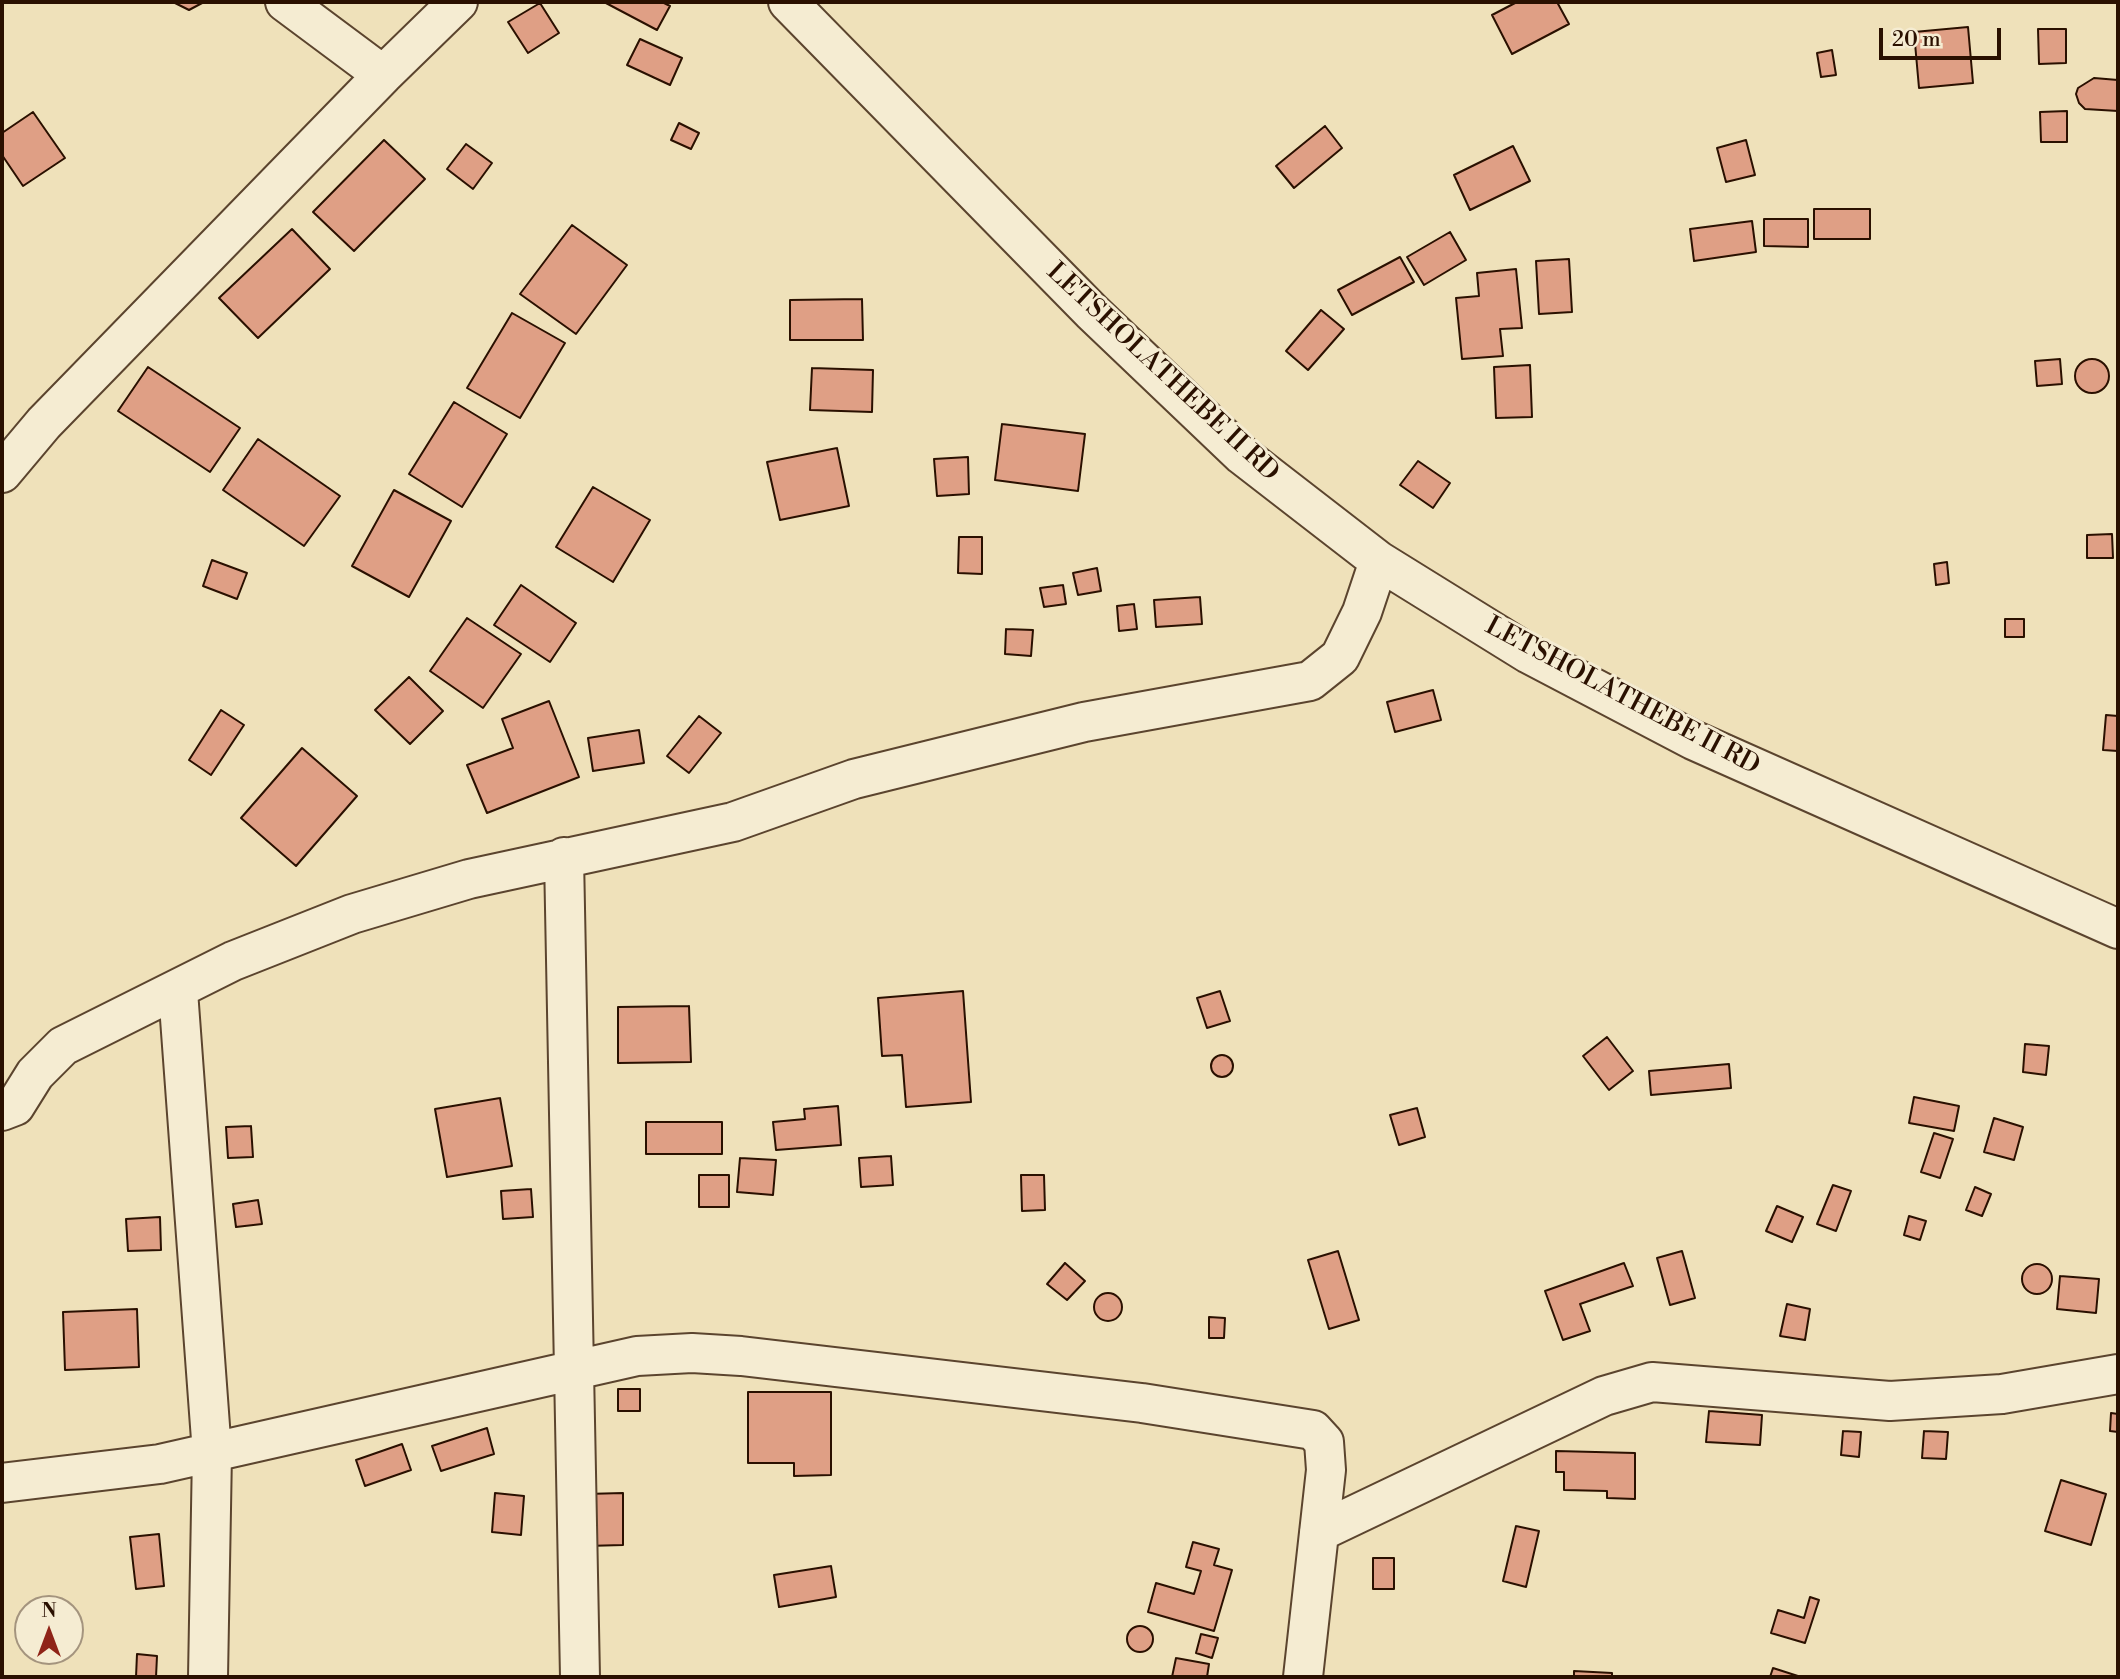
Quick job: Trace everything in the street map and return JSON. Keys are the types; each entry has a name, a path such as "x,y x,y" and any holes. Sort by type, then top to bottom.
{"street":[{"path":"285,2 383,75"},
{"path":"2,472 44,423 383,75 458,2"},
{"name":"LETSHOLATHEBE II RD","path":"788,2 1092,312 1242,455 1379,561 1529,654 1693,740 2118,929"},
{"path":"2,1111 15,1106 34,1074 63,1046 233,961 352,914 469,879 733,822 854,779 1084,722 1310,681 1340,657 1362,612 1379,561"},
{"path":"564,857 579,1677"},
{"path":"178,990 212,1453 208,1677"},
{"path":"2,1483 160,1464 637,1356 692,1353 741,1356 1142,1403 1314,1430 1324,1443 1326,1455 1303,1677"},
{"path":"1319,1532 1604,1396 1652,1382 1890,1401 2002,1394 2118,1374"}],"building":[{"path":"173,2 204,2 189,10"},
{"path":"604,2 662,2 670,6 657,30"},
{"path":"1517,2 1557,2 1569,24 1512,54 1492,15"},
{"path":"540,3 559,33 528,53 508,22"},
{"path":"1968,27 1973,83 1919,88 1914,32"},
{"path":"2038,29 2066,29 2066,63 2039,64"},
{"path":"640,39 682,58 670,85 627,65"},
{"path":"1832,50 1836,75 1821,77 1817,53"},
{"path":"2094,78 2118,80 2118,111 2085,109 2079,103 2076,94 2078,88"},
{"path":"2067,111 2067,142 2041,142 2040,112"},
{"path":"33,112 65,158 23,186 2,155 2,133"},
{"path":"679,123 699,133 691,149 671,140"},
{"path":"1325,126 1342,148 1294,188 1276,166"},
{"path":"384,140 425,179 354,251 313,212"},
{"path":"1746,140 1755,175 1726,182 1717,148"},
{"path":"466,144 492,163 473,189 447,169"},
{"path":"1513,146 1530,181 1470,210 1454,175"},
{"path":"1814,209 1870,209 1870,239 1814,239"},
{"path":"1764,219 1808,219 1808,247 1764,246"},
{"path":"1752,221 1756,252 1694,261 1690,229"},
{"path":"572,225 627,265 576,334 520,294"},
{"path":"292,229 330,269 258,338 219,298"},
{"path":"1450,232 1466,260 1424,285 1407,257"},
{"path":"1400,257 1414,282 1352,315 1338,290"},
{"path":"1569,259 1572,312 1539,314 1536,261"},
{"path":"1516,269 1522,328 1500,329 1503,356 1462,359 1456,298 1479,296 1477,273"},
{"path":"862,299 863,340 790,340 790,300"},
{"path":"1321,310 1344,329 1308,370 1286,351"},
{"path":"512,313 565,343 520,418 467,388"},
{"path":"2060,359 2062,384 2037,386 2035,361"},
{"path":"2092,359 2104,364 2109,376 2104,388 2092,393 2080,388 2075,376 2080,364"},
{"path":"1530,365 1532,417 1496,418 1494,367"},
{"path":"148,367 240,428 210,472 118,411"},
{"path":"812,368 873,370 872,412 810,410"},
{"path":"454,402 507,434 462,507 409,474"},
{"path":"1002,424 1085,434 1078,491 995,480"},
{"path":"258,439 340,496 304,546 223,490"},
{"path":"837,448 849,506 780,520 767,462"},
{"path":"968,457 969,494 937,496 934,459"},
{"path":"1418,461 1450,483 1433,508 1400,485"},
{"path":"593,487 650,520 613,582 556,547"},
{"path":"394,490 451,521 409,597 352,566"},
{"path":"2112,534 2113,558 2087,558 2087,535"},
{"path":"959,537 982,537 982,574 958,573"},
{"path":"212,560 247,573 237,599 203,586"},
{"path":"1947,562 1949,583 1936,585 1934,564"},
{"path":"1097,568 1101,591 1078,595 1073,573"},
{"path":"521,585 576,623 550,662 494,625"},
{"path":"1063,585 1066,604 1044,607 1040,588"},
{"path":"1200,597 1202,624 1156,627 1154,600"},
{"path":"1134,604 1137,629 1119,631 1117,606"},
{"path":"467,618 521,654 483,708 430,671"},
{"path":"2005,619 2024,619 2024,637 2005,637"},
{"path":"1006,629 1033,630 1031,656 1005,654"},
{"path":"409,677 443,711 410,744 375,710"},
{"path":"1433,690 1441,720 1395,732 1387,702"},
{"path":"549,701 579,777 487,813 467,765 513,748 502,719"},
{"path":"221,710 244,725 211,775 189,760"},
{"path":"2106,715 2118,716 2118,751 2103,750"},
{"path":"699,716 721,733 689,773 667,756"},
{"path":"639,730 644,763 593,771 588,738"},
{"path":"302,748 357,796 296,866 241,818"},
{"path":"963,991 971,1102 906,1107 902,1055 882,1056 878,998"},
{"path":"1220,991 1230,1021 1207,1028 1197,998"},
{"path":"689,1006 691,1062 618,1063 618,1007"},
{"path":"1607,1037 1633,1071 1609,1090 1583,1056"},
{"path":"2025,1044 2049,1046 2046,1075 2023,1072"},
{"path":"1218,1055 1226,1055 1233,1062 1233,1070 1226,1077 1218,1077 1211,1070 1211,1062"},
{"path":"1729,1064 1731,1088 1651,1095 1649,1071"},
{"path":"1914,1097 1959,1106 1954,1131 1909,1123"},
{"path":"500,1098 512,1166 447,1177 435,1109"},
{"path":"838,1106 841,1145 776,1150 773,1122 805,1119 804,1109"},
{"path":"1417,1108 1425,1137 1399,1145 1390,1115"},
{"path":"1994,1118 2023,1127 2014,1160 1984,1152"},
{"path":"646,1122 722,1122 722,1154 646,1154"},
{"path":"251,1126 253,1157 228,1158 226,1127"},
{"path":"1934,1133 1953,1139 1940,1178 1921,1172"},
{"path":"891,1156 893,1185 861,1187 859,1158"},
{"path":"740,1158 776,1160 773,1195 737,1192"},
{"path":"699,1175 729,1175 729,1207 699,1207"},
{"path":"1021,1175 1044,1175 1045,1210 1022,1211"},
{"path":"1833,1185 1851,1191 1836,1231 1817,1224"},
{"path":"1975,1187 1991,1194 1982,1216 1966,1210"},
{"path":"531,1189 533,1217 503,1219 501,1191"},
{"path":"258,1200 262,1224 236,1227 233,1204"},
{"path":"1777,1206 1803,1217 1792,1242 1766,1231"},
{"path":"1909,1216 1926,1221 1920,1240 1904,1235"},
{"path":"160,1217 161,1250 128,1251 126,1219"},
{"path":"1338,1251 1359,1320 1329,1329 1308,1260"},
{"path":"1682,1251 1695,1298 1670,1305 1657,1258"},
{"path":"1065,1263 1085,1281 1067,1300 1047,1284"},
{"path":"1624,1263 1633,1286 1580,1304 1590,1331 1563,1340 1545,1291"},
{"path":"2037,1264 2047,1269 2052,1279 2047,1289 2037,1294 2027,1289 2022,1279 2027,1269"},
{"path":"2060,1276 2099,1279 2096,1313 2057,1309"},
{"path":"1108,1293 1118,1297 1122,1307 1118,1317 1108,1321 1098,1317 1094,1307 1098,1297"},
{"path":"1787,1304 1810,1309 1805,1340 1780,1336"},
{"path":"137,1309 139,1367 65,1370 63,1312"},
{"path":"1209,1317 1225,1318 1224,1338 1209,1338"},
{"path":"618,1389 640,1389 640,1411 618,1411"},
{"path":"748,1392 831,1392 831,1475 794,1476 794,1463 748,1463"},
{"path":"1709,1411 1762,1415 1760,1445 1706,1442"},
{"path":"2111,1413 2118,1414 2118,1432 2110,1431"},
{"path":"487,1428 494,1454 441,1471 432,1446"},
{"path":"1843,1431 1861,1432 1859,1457 1841,1455"},
{"path":"1924,1431 1948,1432 1946,1459 1922,1458"},
{"path":"402,1444 411,1470 365,1486 356,1460"},
{"path":"1556,1451 1635,1453 1635,1499 1607,1498 1607,1491 1564,1490 1564,1472 1556,1472"},
{"path":"2061,1480 2106,1494 2091,1545 2045,1531"},
{"path":"495,1493 524,1496 521,1535 492,1532"},
{"path":"623,1493 623,1545 586,1546 586,1494"},
{"path":"1516,1526 1539,1531 1526,1587 1503,1581"},
{"path":"159,1534 164,1586 136,1589 130,1537"},
{"path":"1193,1542 1219,1549 1214,1565 1232,1570 1214,1631 1148,1612 1156,1583 1194,1594 1201,1571 1186,1567"},
{"path":"1373,1558 1394,1558 1394,1589 1373,1589"},
{"path":"831,1566 836,1597 779,1607 774,1575"},
{"path":"1810,1597 1819,1600 1805,1643 1771,1633 1778,1610 1804,1618"},
{"path":"1140,1626 1149,1630 1153,1639 1149,1648 1140,1652 1131,1648 1127,1639 1131,1630"},
{"path":"1201,1634 1218,1638 1212,1658 1196,1653"},
{"path":"137,1654 157,1656 156,1677 136,1677"},
{"path":"1176,1658 1209,1664 1207,1677 1172,1677"},
{"path":"1773,1668 1801,1677 1770,1677"},
{"path":"1574,1671 1612,1673 1612,1677 1574,1677"}]}
